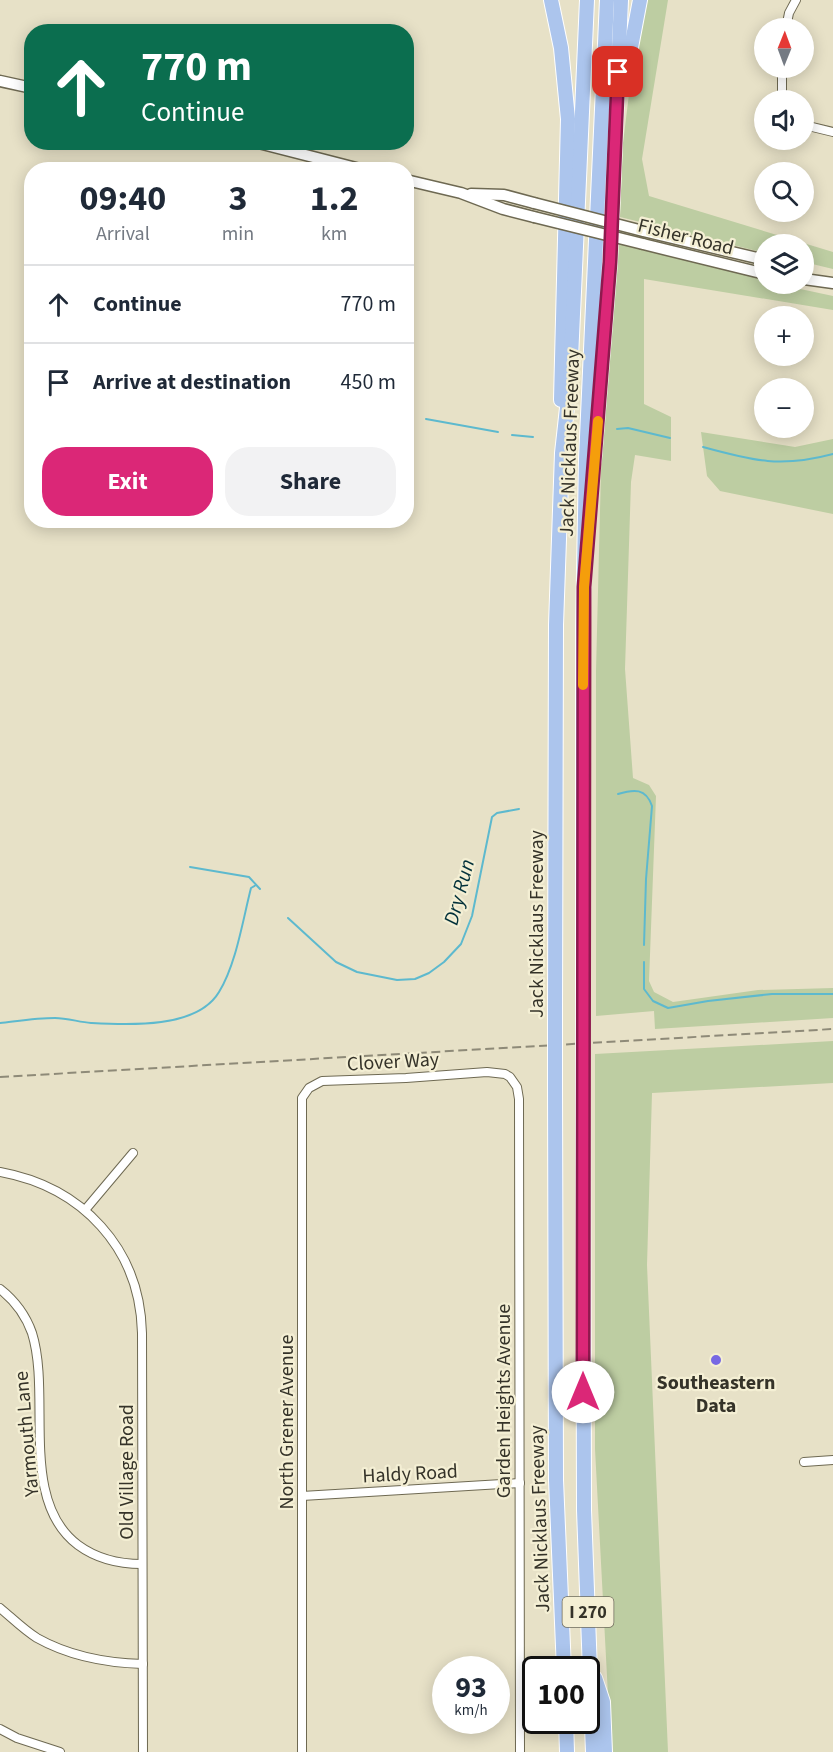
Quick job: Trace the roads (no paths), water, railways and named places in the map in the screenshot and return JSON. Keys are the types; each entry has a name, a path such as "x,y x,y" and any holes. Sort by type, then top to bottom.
{"highway":[{"path":"551,0 561,48 568,119 561,381 562,453"},
{"name":"Jack Nicklaus Freeway","path":"564,1656 555,1415 555,680 562,453 571,370 587,0"},
{"name":"Jack Nicklaus Freeway","path":"590,1656 584,1510 583,627 586,561 586,459 607,0"},
{"path":"586,561 610,262 621,0"},
{"path":"615,143 640,0"},
{"path":"600,1692 603,1702 605,1752"},
{"path":"566,1734 567,1752"},
{"name":"Jack Nicklaus Freeway","path":"592,1734 593,1752"}],"main road":[{"path":"0,81 24,86"},
{"path":"286,150 333,162"},
{"name":"Fisher Road","path":"414,182 461,193 503,209 754,270"},
{"name":"Fisher Road","path":"461,193 504,195 754,257"},
{"path":"814,277 829,282"},
{"path":"814,280 829,282"}],"street":[{"path":"788,18 796,0"},
{"path":"814,127 833,132"},
{"name":"Clover Way","path":"305,1092 312,1085 329,1080 406,1078 487,1072"},
{"name":"Garden Heights Avenue","path":"487,1072 510,1077 517,1087 519,1099 520,1752"},
{"name":"North Grener Avenue","path":"302,1752 301,1153 302,1101 305,1092"},
{"path":"85,1210 133,1153"},
{"name":"Old Village Road","path":"0,1172 18,1175 53,1188 85,1210 106,1232 124,1258 136,1287 142,1333 143,1752"},
{"name":"Yarmouth Lane","path":"0,1289 23,1315 34,1340 43,1477 49,1507 55,1519 72,1540 90,1553 115,1562 142,1564"},
{"path":"804,1462 833,1460"},
{"name":"Haldy Road","path":"302,1496 519,1483"},
{"path":"0,1608 38,1638 62,1648 101,1660 142,1664"},
{"path":"0,1729 17,1738 60,1752"}],"waterway":[{"path":"426,419 498,432"},
{"path":"617,429 628,428 670,438"},
{"path":"512,435 533,437"},
{"path":"703,447 753,459 782,462 833,454"},
{"name":"Dry Run","path":"618,794 639,791 646,796 652,806 644,945"},
{"name":"Dry Run","path":"288,918 336,962 357,972 397,980 415,979 429,973 444,962 461,944 472,916 492,817 497,813 519,809"},
{"name":"Dry Run","path":"190,867 249,877 260,889"},
{"name":"Dry Run","path":"0,1023 55,1018 91,1023 142,1024 179,1019 195,1013 209,1004 225,981 242,927 251,888 256,885"},
{"name":"Dry Run","path":"644,962 644,989 653,1001 668,1008 772,994 833,994"}],"railway":[{"path":"0,1077 833,1029"}],"place":[{"name":"Southeastern Data","path":"716,1360"}]}
